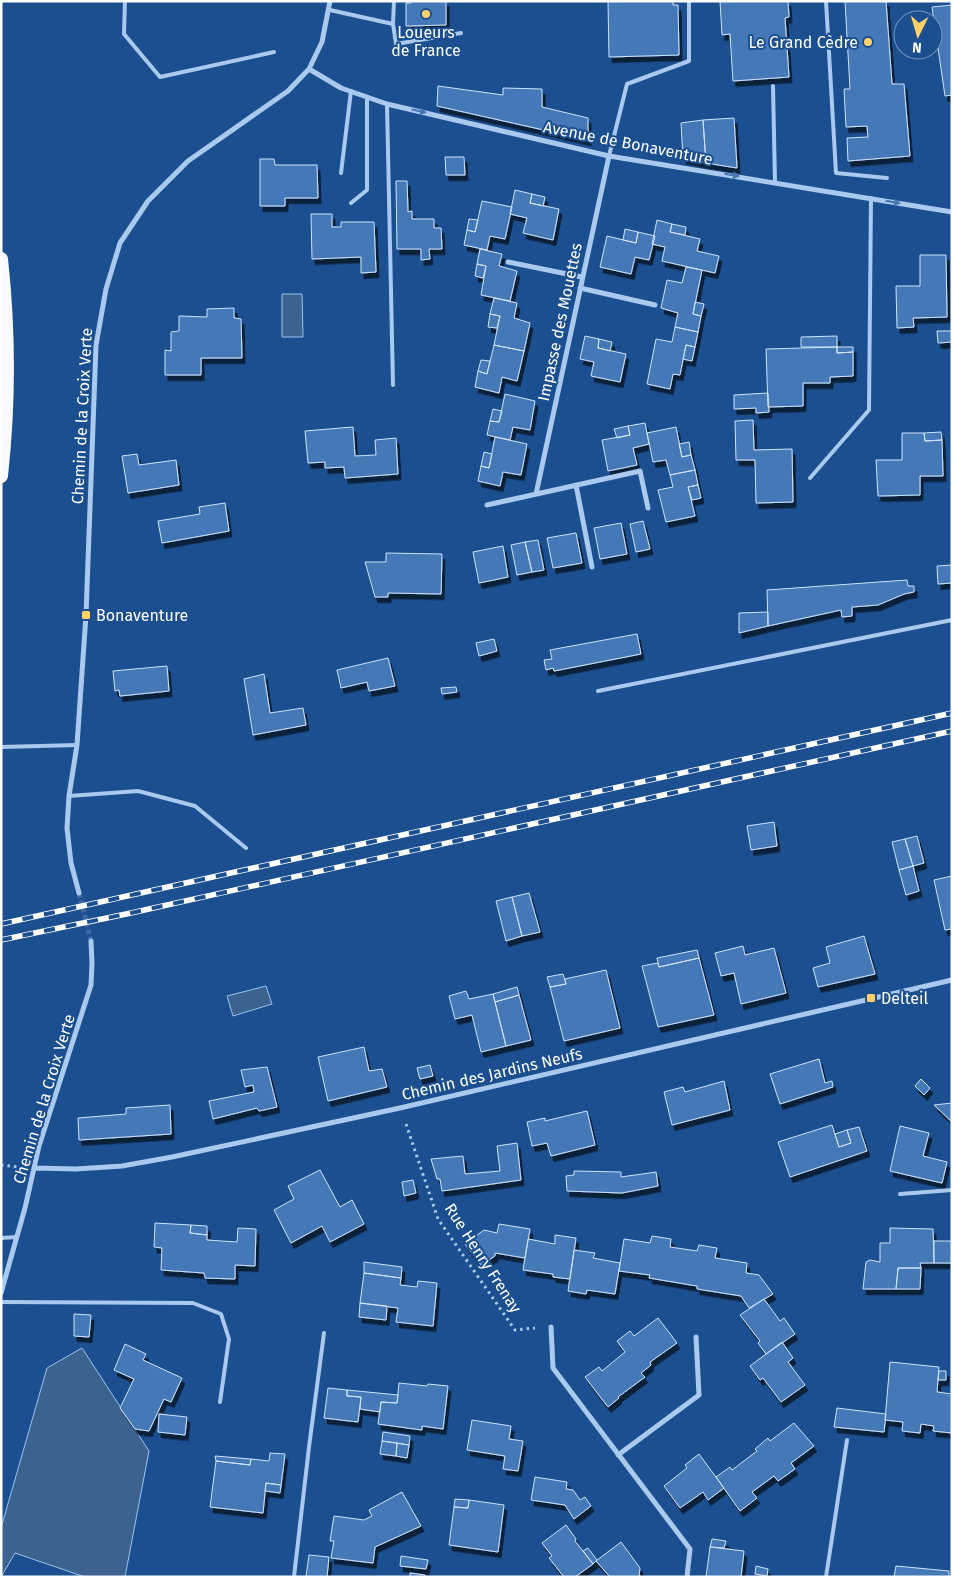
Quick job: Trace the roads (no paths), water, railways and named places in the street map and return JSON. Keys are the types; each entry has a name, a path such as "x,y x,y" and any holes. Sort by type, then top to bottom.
{"highway":[{"path":"1,259 5,294 8,377 1,476"}],"street":[{"name":"Chemin de la Croix Verte","path":"78,893 71,864 67,828 69,796 77,745 86,615 96,345 106,288 120,243 148,201 188,161 288,91 309,69 322,42 330,10 330,1"},
{"name":"Avenue de Bonaventure","path":"309,69 342,88 387,104 609,156 952,212"},
{"name":"Impasse des Mouettes","path":"536,494 609,156"},
{"path":"508,262 582,277"},
{"path":"580,288 655,306"},
{"path":"486,505 640,471 648,508"},
{"path":"576,485 592,567"},
{"name":"Chemin de la Croix Verte","path":"1,1293 39,1146 91,985 91,941"},
{"name":"Chemin des Jardins Neufs","path":"34,1168 76,1169 122,1166 172,1157 400,1108 952,980"},
{"path":"551,1326 553,1368 690,1549 687,1577"},
{"path":"618,1455 699,1395 696,1337"}],"lane":[{"path":"126,1 124,34 160,77 274,52"},
{"path":"394,1 393,24 396,44 461,34"},
{"path":"609,156 627,84 689,61 689,1"},
{"path":"826,1 836,173 887,178"},
{"path":"330,10 393,24"},
{"path":"773,86 775,182"},
{"path":"341,173 350,91"},
{"path":"352,203 367,190 367,97"},
{"path":"387,104 392,385"},
{"path":"810,478 869,410 871,198"},
{"path":"598,691 952,620"},
{"path":"1,747 77,745"},
{"path":"69,796 138,791 195,806 246,848"},
{"path":"900,1194 952,1190"},
{"path":"1,1238 17,1237"},
{"path":"1,1302 193,1303 221,1314 229,1338 220,1402"},
{"path":"294,1577 324,1333"},
{"path":"826,1577 847,1440"}],"water":[{"path":"282,294 302,294 303,337 282,337"},
{"path":"266,986 272,1004 233,1016 227,996"},
{"path":"82,1348 149,1451 125,1577 85,1577 15,1553 1,1577 1,1528 47,1368"}],"tunnel":[{"path":"79,893 91,941"}],"railway":[{"path":"1,924 952,713"},
{"path":"1,940 131,913 952,731"}],"place":[{"name":"Loueurs de France","path":"426,14"},
{"name":"Le Grand Cèdre","path":"868,42"},
{"name":"Bonaventure","path":"86,615"},
{"name":"Delteil","path":"871,998"}]}
